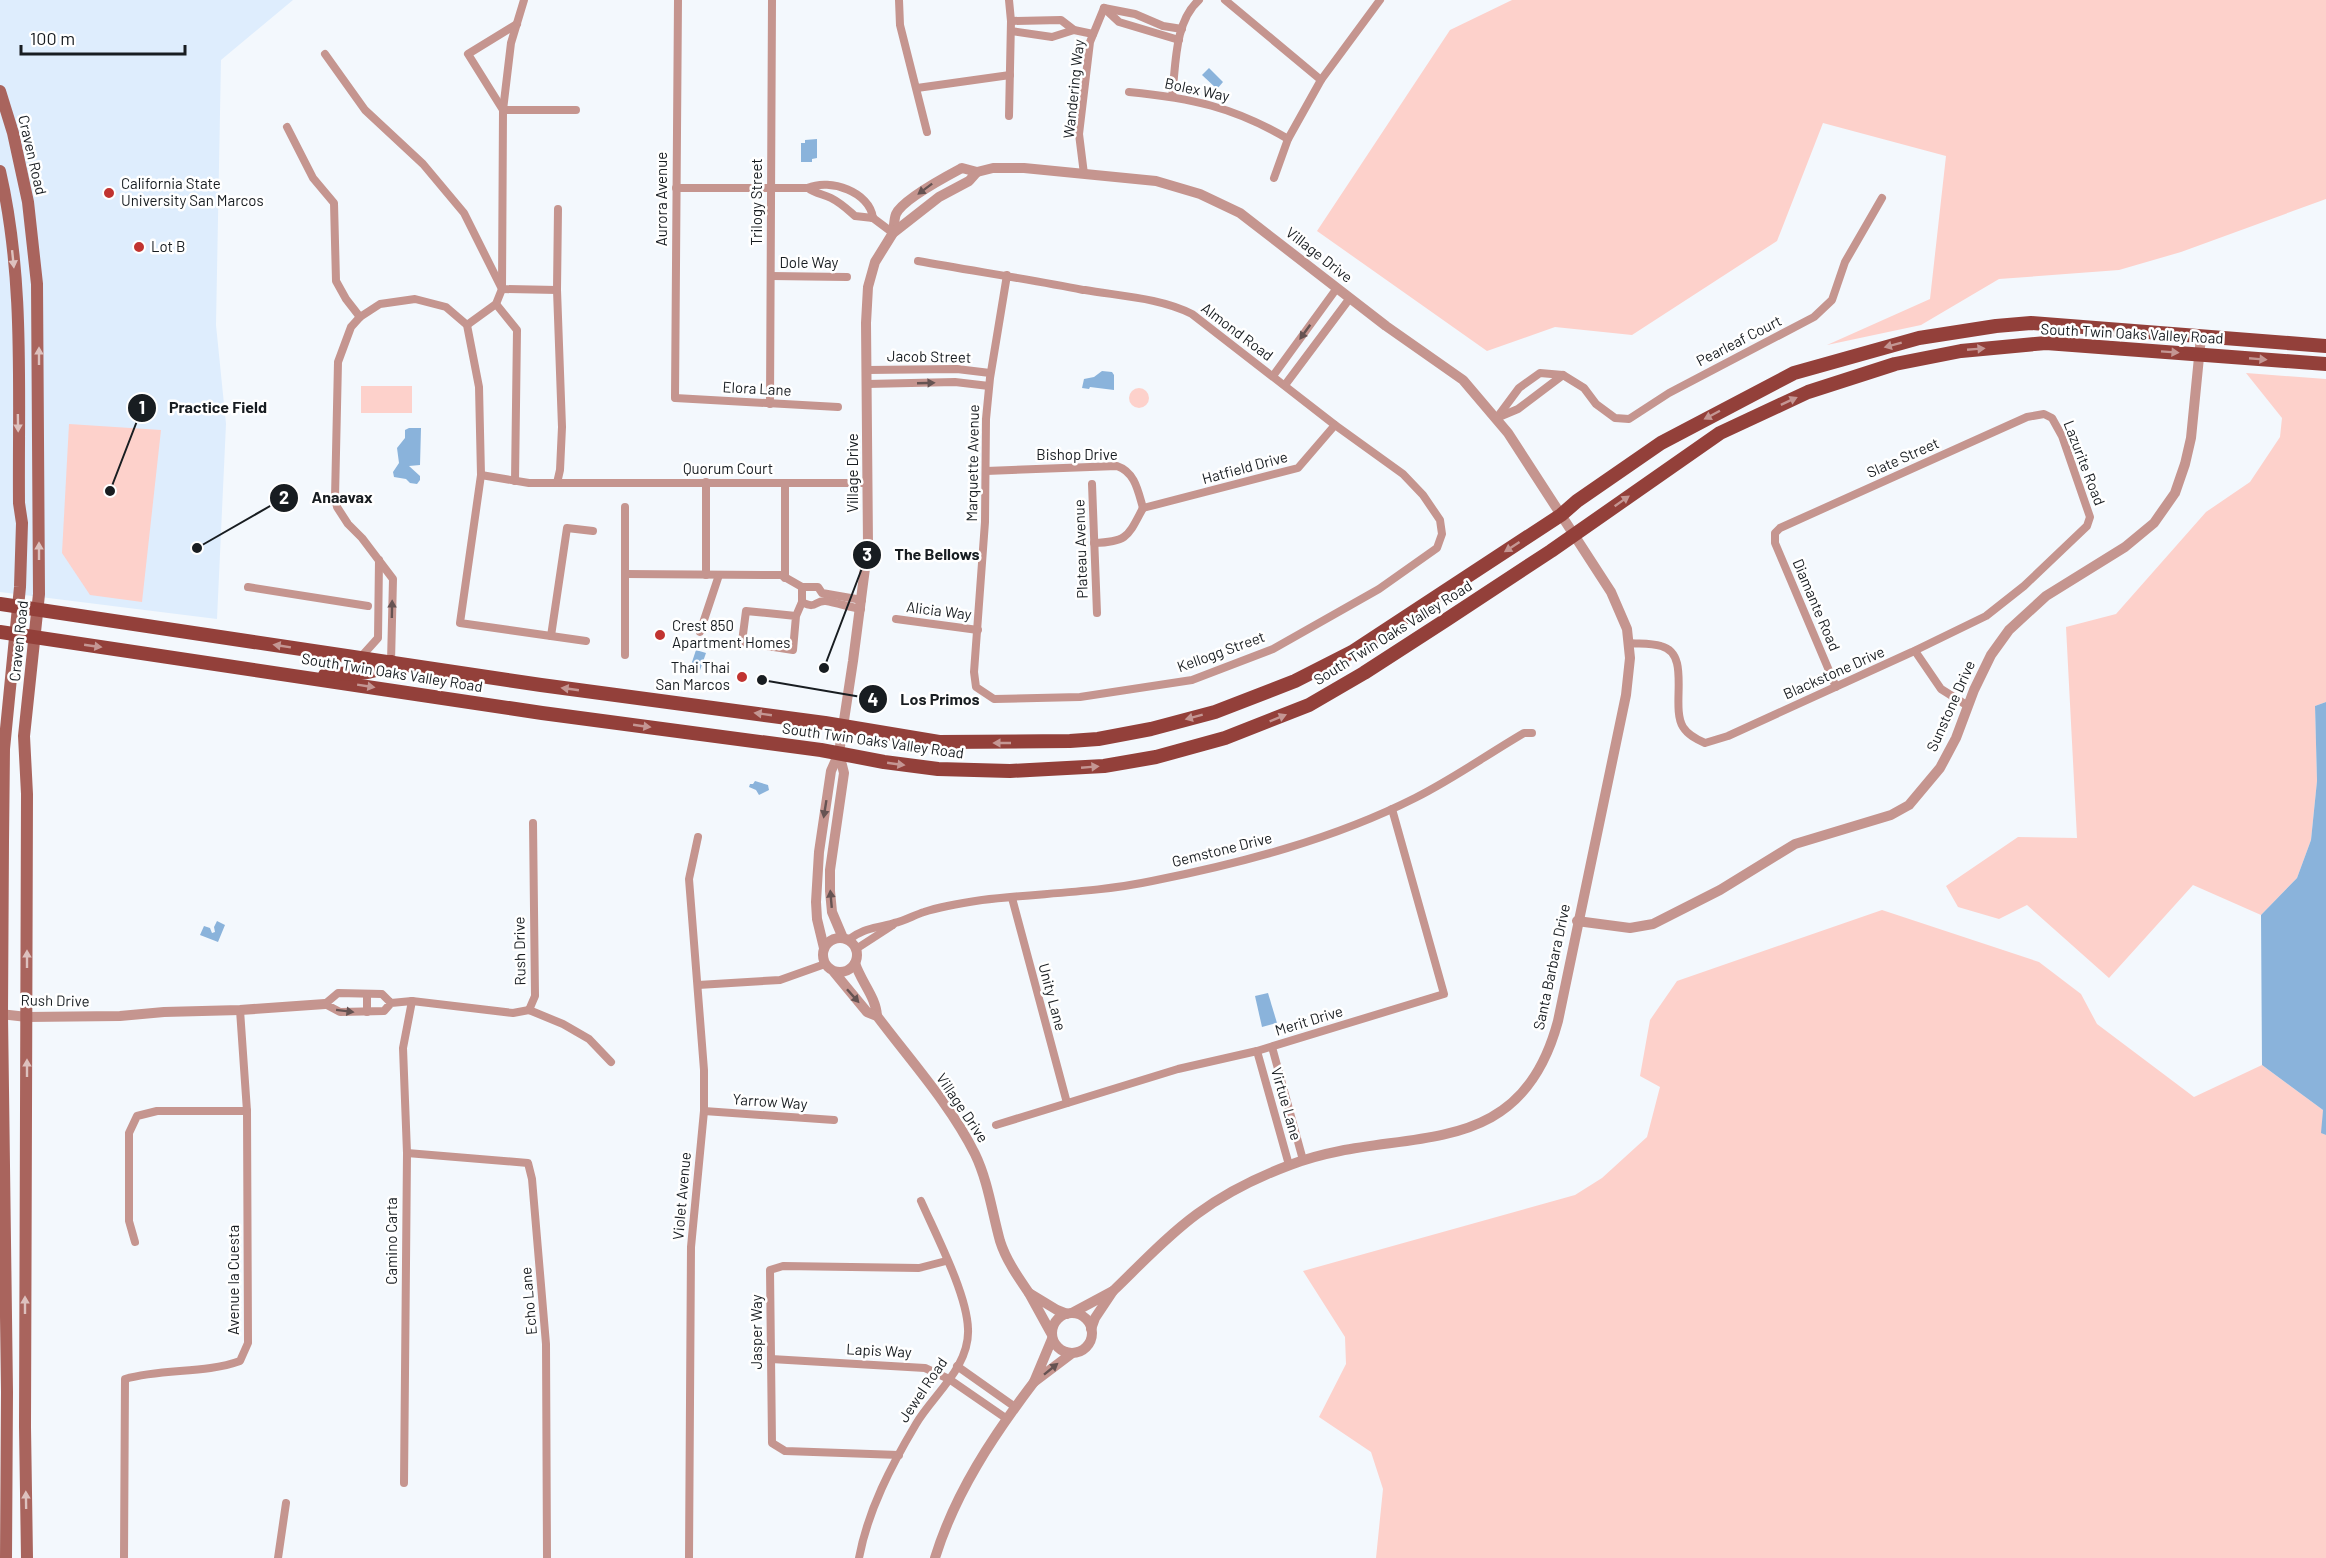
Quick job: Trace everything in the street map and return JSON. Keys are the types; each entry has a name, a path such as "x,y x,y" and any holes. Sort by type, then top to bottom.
{"main road":[{"name":"Craven Road","path":"0,91 13,133 28,202 37,284 39,476 37,610 24,736 27,794 25,1427 27,1558"},
{"name":"Craven Road","path":"0,171 9,221 17,296 19,503 22,524 18,607 2,754 1,1014 7,1392 6,1558"},
{"name":"South Twin Oaks Valley Road","path":"0,604 541,685 842,725 939,742 1098,739 1151,729 1215,712 1295,681 1352,652 1561,515 1660,442 1794,373 1919,338 2031,323 2326,346"},
{"name":"South Twin Oaks Valley Road","path":"0,632 542,713 838,753 938,770 1066,770 1104,766 1156,757 1225,738 1309,705 1364,673 1574,535 1720,433 1808,392 1895,364 1961,351 2046,343 2326,364"},
{"path":"308,677 346,672 369,673 391,662"}],"street":[{"path":"467,325 496,304 502,289 503,110 511,43 524,0"},
{"name":"Aurora Avenue","path":"675,398 678,0"},
{"name":"Trilogy Street","path":"770,404 772,0"},
{"path":"899,0 900,25 927,132"},
{"path":"1009,0 1011,21 1009,116"},
{"path":"1172,97 1182,29 1191,7 1199,0"},
{"path":"1225,0 1321,80"},
{"path":"1274,178 1288,139 1321,80 1380,0"},
{"path":"1104,8 1134,14 1163,26 1182,29"},
{"path":"1104,8 1119,22 1145,32 1179,40"},
{"name":"Wandering Way","path":"1084,174 1079,134 1090,42 1104,8"},
{"path":"1039,34 1040,20"},
{"path":"1011,21 1061,20 1074,30 1093,34"},
{"path":"1145,32 1150,21"},
{"path":"503,110 468,54 517,24"},
{"path":"1011,31 1052,37 1074,30"},
{"path":"325,54 365,110 423,164 464,213 502,289"},
{"path":"917,88 1010,75"},
{"name":"Bolex Way","path":"1129,92 1172,97 1222,107 1260,122 1288,139"},
{"path":"503,110 576,110"},
{"path":"287,127 313,178 334,203 336,281 360,317"},
{"name":"Village Drive","path":"824,948 817,919 816,878 831,771 838,753 862,604 868,545 868,287 875,262 893,233 896,214 933,183 962,168 977,172 993,168 1024,168 1156,181 1200,194 1240,213 1462,380 1508,433 1574,535"},
{"path":"675,188 808,188 817,184 858,193 872,208 873,218"},
{"path":"808,188 814,193 828,196 855,216 873,218 893,233"},
{"path":"843,205 849,191"},
{"name":"Pearleaf Court","path":"1563,375 1584,388 1596,404 1615,418 1629,419 1669,393 1814,317 1832,300 1845,262 1882,198"},
{"path":"557,483 560,470 562,427 557,290 558,209"},
{"name":"Almond Road","path":"918,261 1177,307 1202,321 1410,481 1440,519 1442,534"},
{"name":"Dole Way","path":"771,276 847,277"},
{"name":"Marquette Avenue","path":"976,687 974,672 985,522 986,419 990,373 1007,276"},
{"path":"1273,376 1337,288"},
{"path":"502,289 557,290"},
{"path":"1285,385 1350,298"},
{"path":"391,662 393,579 348,524 337,507 335,498 338,362 351,327 360,317 380,304 415,299 446,307 467,325 479,387 481,475 460,623 586,641"},
{"path":"496,304 517,330 515,481"},
{"name":"Sunstone Drive","path":"1577,921 1630,928 1653,924 1720,890 1795,844 1891,815 1909,805 1940,768 1956,738 1991,655 2009,630 2046,596 2125,547 2154,524 2175,493 2191,438 2201,337"},
{"name":"Jacob Street","path":"867,370 957,369 990,373"},
{"path":"1496,419 1520,388 1540,373 1563,375"},
{"path":"1496,419 1518,409 1563,375"},
{"path":"1529,381 1538,392"},
{"name":"Jacob Street","path":"867,384 955,382 989,386"},
{"name":"Elora Lane","path":"675,398 838,407"},
{"name":"Lazurite Road","path":"2044,414 2052,418 2062,436 2090,511 2087,526"},
{"name":"Slate Street","path":"1775,533 1780,528 1834,503 2027,417 2044,414"},
{"name":"Hatfield Drive","path":"1143,508 1298,468 1335,425"},
{"name":"Bishop Drive","path":"986,471 1117,466 1126,469 1135,481 1143,508"},
{"name":"Quorum Court","path":"481,475 529,483 867,483"},
{"path":"706,482 706,575"},
{"path":"785,483 785,578"},
{"name":"Plateau Avenue","path":"1092,484 1097,613"},
{"path":"625,507 625,656"},
{"path":"1095,543 1117,542 1125,537 1143,508"},
{"name":"Blackstone Drive","path":"1628,643 1663,646 1672,652 1678,666 1682,725 1691,736 1705,743 1728,736 1915,651 1995,610 2024,586 2087,526"},
{"path":"551,636 567,528 593,531"},
{"name":"Diamante Road","path":"1775,533 1775,543 1836,687"},
{"name":"Kellogg Street","path":"976,687 994,699 1080,697 1192,680 1273,649 1379,589 1437,548 1442,534"},
{"name":"Santa Barbara Drive","path":"1091,1329 1095,1318 1113,1291 1154,1251 1197,1214 1233,1192 1303,1160 1354,1148 1436,1138 1465,1130 1495,1115 1518,1096 1535,1077 1552,1041 1629,676 1628,643 1624,620 1611,592 1574,535"},
{"path":"360,658 378,638 379,560"},
{"path":"625,574 781,575 802,587 818,587 822,593 862,604"},
{"path":"700,632 719,575"},
{"path":"796,616 746,611 742,642 792,650 796,616 802,602 802,587"},
{"path":"248,588 368,606"},
{"path":"802,602 811,606 825,601 862,604"},
{"name":"Alicia Way","path":"896,619 978,630"},
{"path":"1915,651 1941,689 1968,706"},
{"name":"Gemstone Drive","path":"849,942 923,912 951,905 1111,888 1185,874 1283,849 1330,834 1416,798 1524,733 1532,733"},
{"name":"Village Drive","path":"838,753 844,773 830,870 830,891 832,912 849,942"},
{"name":"Merit Drive","path":"996,1125 1178,1069 1272,1047 1444,994 1392,809"},
{"name":"Rush Drive","path":"1,1014 27,1017 120,1016 325,1004 340,1012 367,1012 384,1011 391,1004 412,1001 513,1013 529,1010 536,996 533,823"},
{"name":"Violet Avenue","path":"689,1558 691,1247 704,1111 704,1070 689,879 698,837"},
{"name":"Unity Lane","path":"1011,898 1068,1103"},
{"path":"830,940 849,942 855,963 844,972 834,972 825,964 824,948 830,940"},
{"name":"Village Drive","path":"855,963 877,1005 877,1016"},
{"path":"698,985 780,980 825,964"},
{"name":"Village Drive","path":"834,972 867,1012 877,1016 953,1116 975,1154 987,1188 1001,1243 1012,1268 1029,1293 1052,1336"},
{"name":"Rush Drive","path":"325,1004 338,993 382,994 391,1004"},
{"path":"367,994 367,1012"},
{"name":"Camino Carta","path":"404,1482 407,1153 403,1048 412,1001"},
{"name":"Avenue la Cuesta","path":"124,1558 125,1379 142,1374 226,1366 240,1361 248,1343 247,1111 240,1010"},
{"path":"529,1010 563,1024 589,1039 611,1062"},
{"name":"Virtue Lane","path":"1272,1047 1303,1160"},
{"name":"Virtue Lane","path":"1257,1051 1289,1165"},
{"path":"1265,1082 1280,1077"},
{"path":"135,1242 129,1221 129,1133 137,1116 157,1111 247,1111"},
{"name":"Yarrow Way","path":"704,1111 834,1120"},
{"name":"Echo Lane","path":"407,1153 528,1163 532,1179 546,1344 547,1558"},
{"name":"Jewel Road","path":"859,1558 863,1537 885,1480 917,1421 957,1366 969,1331 964,1304 921,1201"},
{"name":"Jasper Way","path":"899,1455 785,1451 772,1443 770,1270 783,1266 919,1268 946,1261"},
{"name":"Santa Barbara Drive","path":"1070,1314 1113,1291"},
{"name":"Village Drive","path":"1029,1293 1057,1310 1070,1314"},
{"path":"935,1558 945,1529 976,1465 1015,1407 1034,1382 1071,1354 1087,1347 1091,1329 1085,1318 1070,1314 1054,1323 1052,1336 1034,1382"},
{"path":"1052,1336 1059,1349 1071,1354"},
{"name":"Lapis Way","path":"771,1359 918,1366 933,1370 949,1379 1007,1419"},
{"path":"957,1366 1015,1407"},
{"path":"970,1393 978,1381"},
{"path":"278,1558 285,1503"}],"shaded area":[{"name":"California State University San Marcos","path":"0,0 293,0 221,60 216,325 226,424 217,619 0,592"},
{"path":"1512,0 2326,0 2326,199 2181,252 2119,270 1999,279 1921,325 1827,345 1930,299 1946,156 1823,123 1777,241 1632,335 1555,327 1487,351 1317,231 1450,30"},
{"path":"2246,373 2326,379 2326,702 2315,706 2317,781 2311,840 2297,878 2261,915 2193,885 2109,978 2027,905 1999,919 1958,907 1946,886 2018,837 2077,838 2066,627 2116,614 2206,512 2250,482 2280,437 2282,418"},
{"path":"361,386 412,386 412,413 361,413"},
{"path":"1139,388 1146,391 1149,398 1146,405 1139,408 1132,405 1129,398 1132,391"},
{"path":"69,424 161,430 142,602 90,595 62,553"},
{"path":"1882,910 2039,962 2081,994 2097,1024 2194,1097 2262,1065 2323,1110 2322,1133 2326,1135 2326,1558 1376,1558 1383,1489 1371,1452 1319,1417 1346,1364 1345,1337 1303,1271 1575,1195 1602,1178 1647,1137 1660,1087 1640,1076 1650,1020 1677,981"}],"water":[{"path":"1209,68 1223,82 1217,89 1202,75"},
{"path":"817,139 817,158 812,159 812,162 801,162 801,143 805,143 805,140"},
{"path":"1102,371 1112,372 1114,375 1114,390 1082,388 1084,379 1094,377"},
{"path":"421,428 420,465 409,466 420,476 417,484 394,477 393,472 399,463 397,448 405,438 405,430"},
{"path":"696,650 706,653 699,673 689,671"},
{"path":"2326,702 2326,1135 2321,1133 2323,1110 2262,1065 2261,915 2297,878 2311,840 2317,781 2315,706"},
{"path":"755,781 768,785 769,790 759,795 756,790 749,787"},
{"path":"217,921 225,925 218,942 200,935 204,926 210,928 212,933 215,932 214,927"},
{"path":"1268,993 1277,1023 1262,1027 1255,996"}],"place":[{"name":"California State University San Marcos","path":"109,193"},
{"name":"Lot B","path":"139,247"},
{"name":"Practice Field","path":"110,491"},
{"name":"Anaavax","path":"197,548"},
{"name":"Crest 850 Apartment Homes","path":"660,635"},
{"name":"The Bellows","path":"824,668"},
{"name":"Thai Thai San Marcos","path":"742,677"},
{"name":"Los Primos","path":"762,680"}]}
